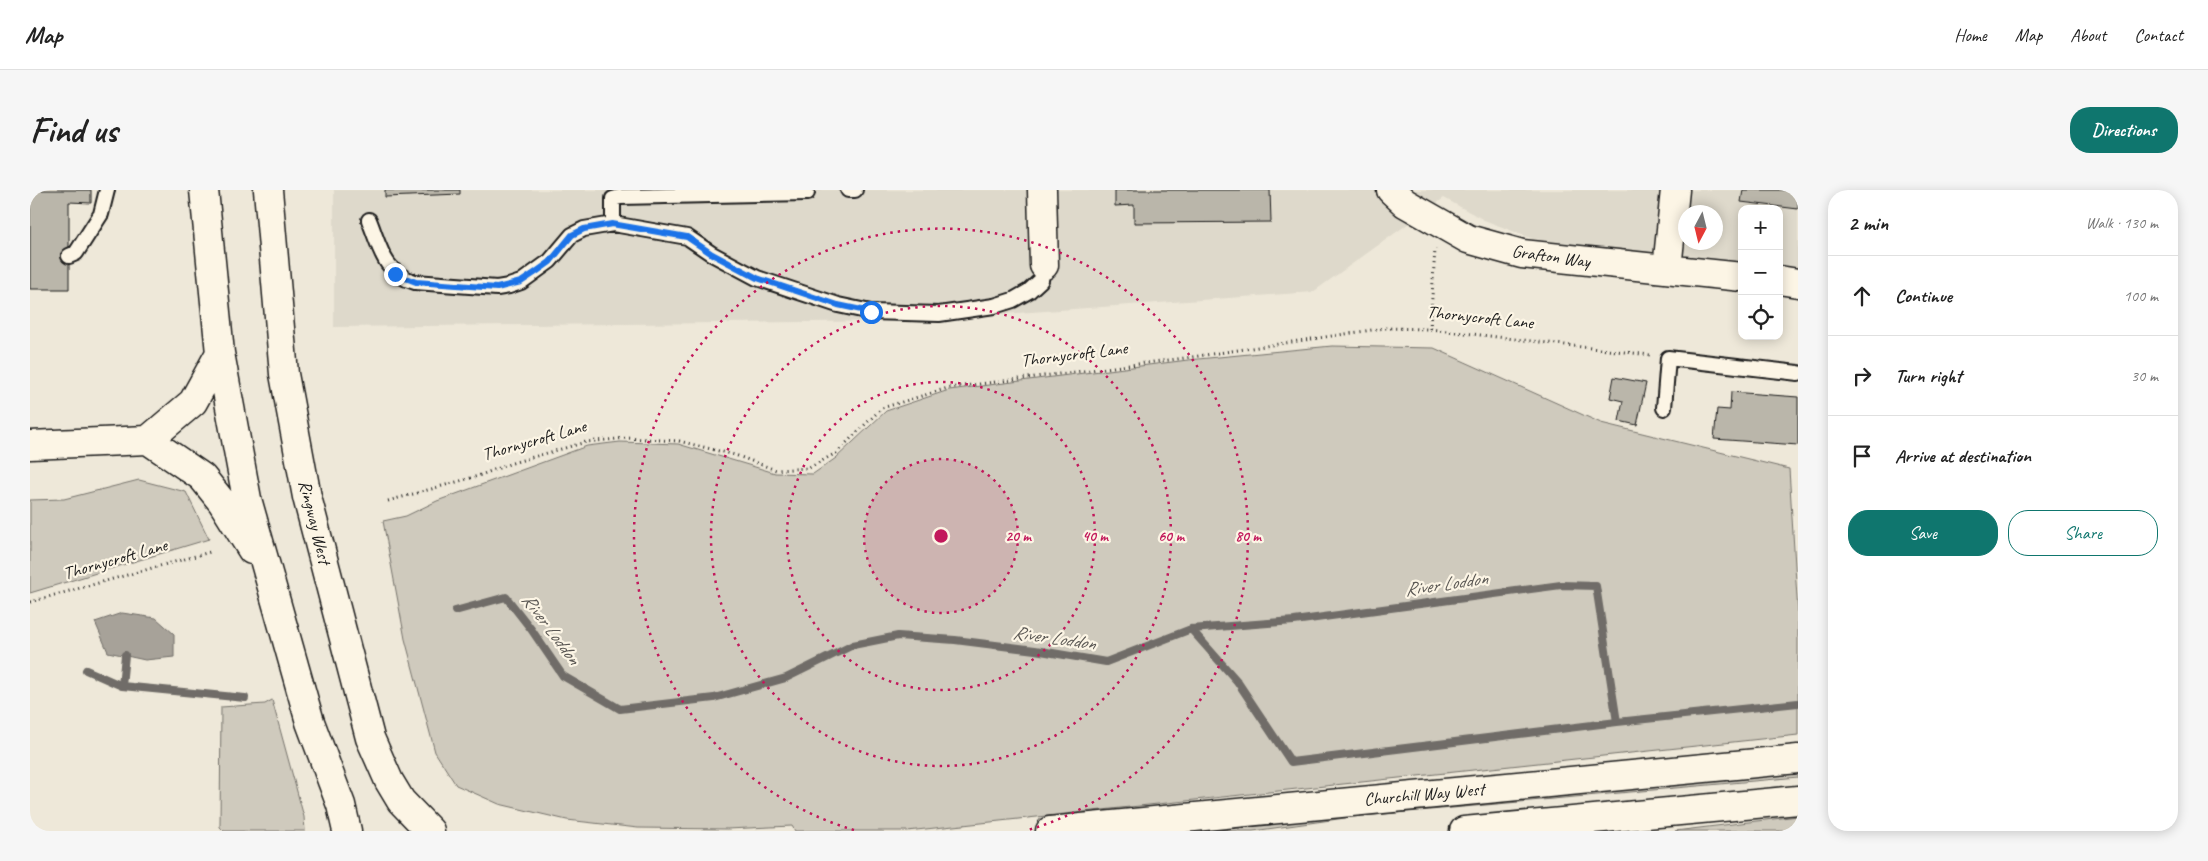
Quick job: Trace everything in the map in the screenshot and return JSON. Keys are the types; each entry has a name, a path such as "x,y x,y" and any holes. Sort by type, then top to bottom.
{"main road":[{"path":"204,190 220,354 247,499 310,722 341,805 347,831"},
{"name":"Ringway West","path":"268,190 284,374 307,497 370,738 389,781 401,801 430,831"},
{"path":"1042,190 1044,265"},
{"name":"Grafton Way","path":"1391,190 1405,203 1468,239 1522,254 1738,277"},
{"path":"1667,269 1675,190"},
{"path":"1783,281 1798,283"},
{"path":"148,440 193,402 220,354"},
{"path":"30,444 148,440 202,477 222,502 266,571"},
{"name":"Churchill Way West","path":"1050,831 1798,759"},
{"path":"1464,831 1798,800"}],"lane":[{"path":"69,256 76,253 100,214 107,190"},
{"path":"848,190 855,190"},
{"path":"612,224 613,199 620,197 807,193"},
{"path":"369,220 389,267 395,274 406,280 497,288 521,282 536,272 550,262 572,235 584,229 612,224 687,237 712,254 757,278 838,305 871,312 939,314 994,306 1014,300 1029,291 1041,280 1044,265"},
{"path":"1664,408 1668,358 1798,373"}],"path":[{"path":"1430,329 1434,279"},
{"name":"Thornycroft Lane","path":"388,500 478,476 512,463 586,442 627,438 679,441 735,456 776,470 809,468 836,453 882,408 948,388 1185,358 1385,328 1430,329 1668,358"},
{"name":"Thornycroft Lane","path":"30,602 210,552"}],"shaded area":[{"path":"334,190 1798,190 1798,271 1783,269 1783,205 1738,205 1738,264 1533,239 1484,220 1444,198 1313,292 903,321 334,327"},
{"path":"1332,346 1434,348 1601,423 1789,469 1798,614 1798,735 907,831 795,831 792,826 727,829 638,828 567,820 499,804 456,785 435,752 405,639 383,521 406,516 437,501 587,446 620,442 678,444 775,473 813,474 836,458 886,411 949,390 1188,360"},
{"path":"139,480 186,492 209,539 30,593 30,500 64,499"},
{"path":"122,613 156,618 174,634 174,657 145,660 108,652 95,622"},
{"path":"272,700 304,817 305,831 224,831 220,827 221,707 265,704"},
{"path":"1798,767 1798,777 1352,817 1253,831 1159,831"},
{"path":"1798,816 1798,831 1675,831"}],"building":[{"path":"30,190 91,190 91,203 69,202 69,289 30,289"},
{"path":"385,190 460,190 460,194 385,197"},
{"path":"1115,190 1270,190 1271,222 1134,223 1134,205 1115,206"},
{"path":"1743,190 1798,190 1798,209 1783,207 1783,205 1741,202"},
{"path":"1614,377 1646,383 1637,425 1619,421 1623,401 1610,398"},
{"path":"1731,392 1798,397 1798,445 1714,439 1717,409 1730,410"}],"waterway":[{"name":"River Loddon","path":"455,611 506,597 531,629 563,676 620,709 714,698 786,678 853,645 898,636 955,640 1035,650 1106,662 1191,629 1294,621 1561,585 1596,586 1617,722"},
{"path":"1191,629 1237,681 1291,762 1617,722 1798,703"},
{"path":"122,686 125,655"},
{"name":"River Loddon","path":"86,670 122,686 245,698"}],"route":[{"path":"395,274 406,280 416,282 497,288 509,286 521,282 550,262 572,235 584,229 612,224 687,237 712,254 757,278 804,295 871,312"}]}
